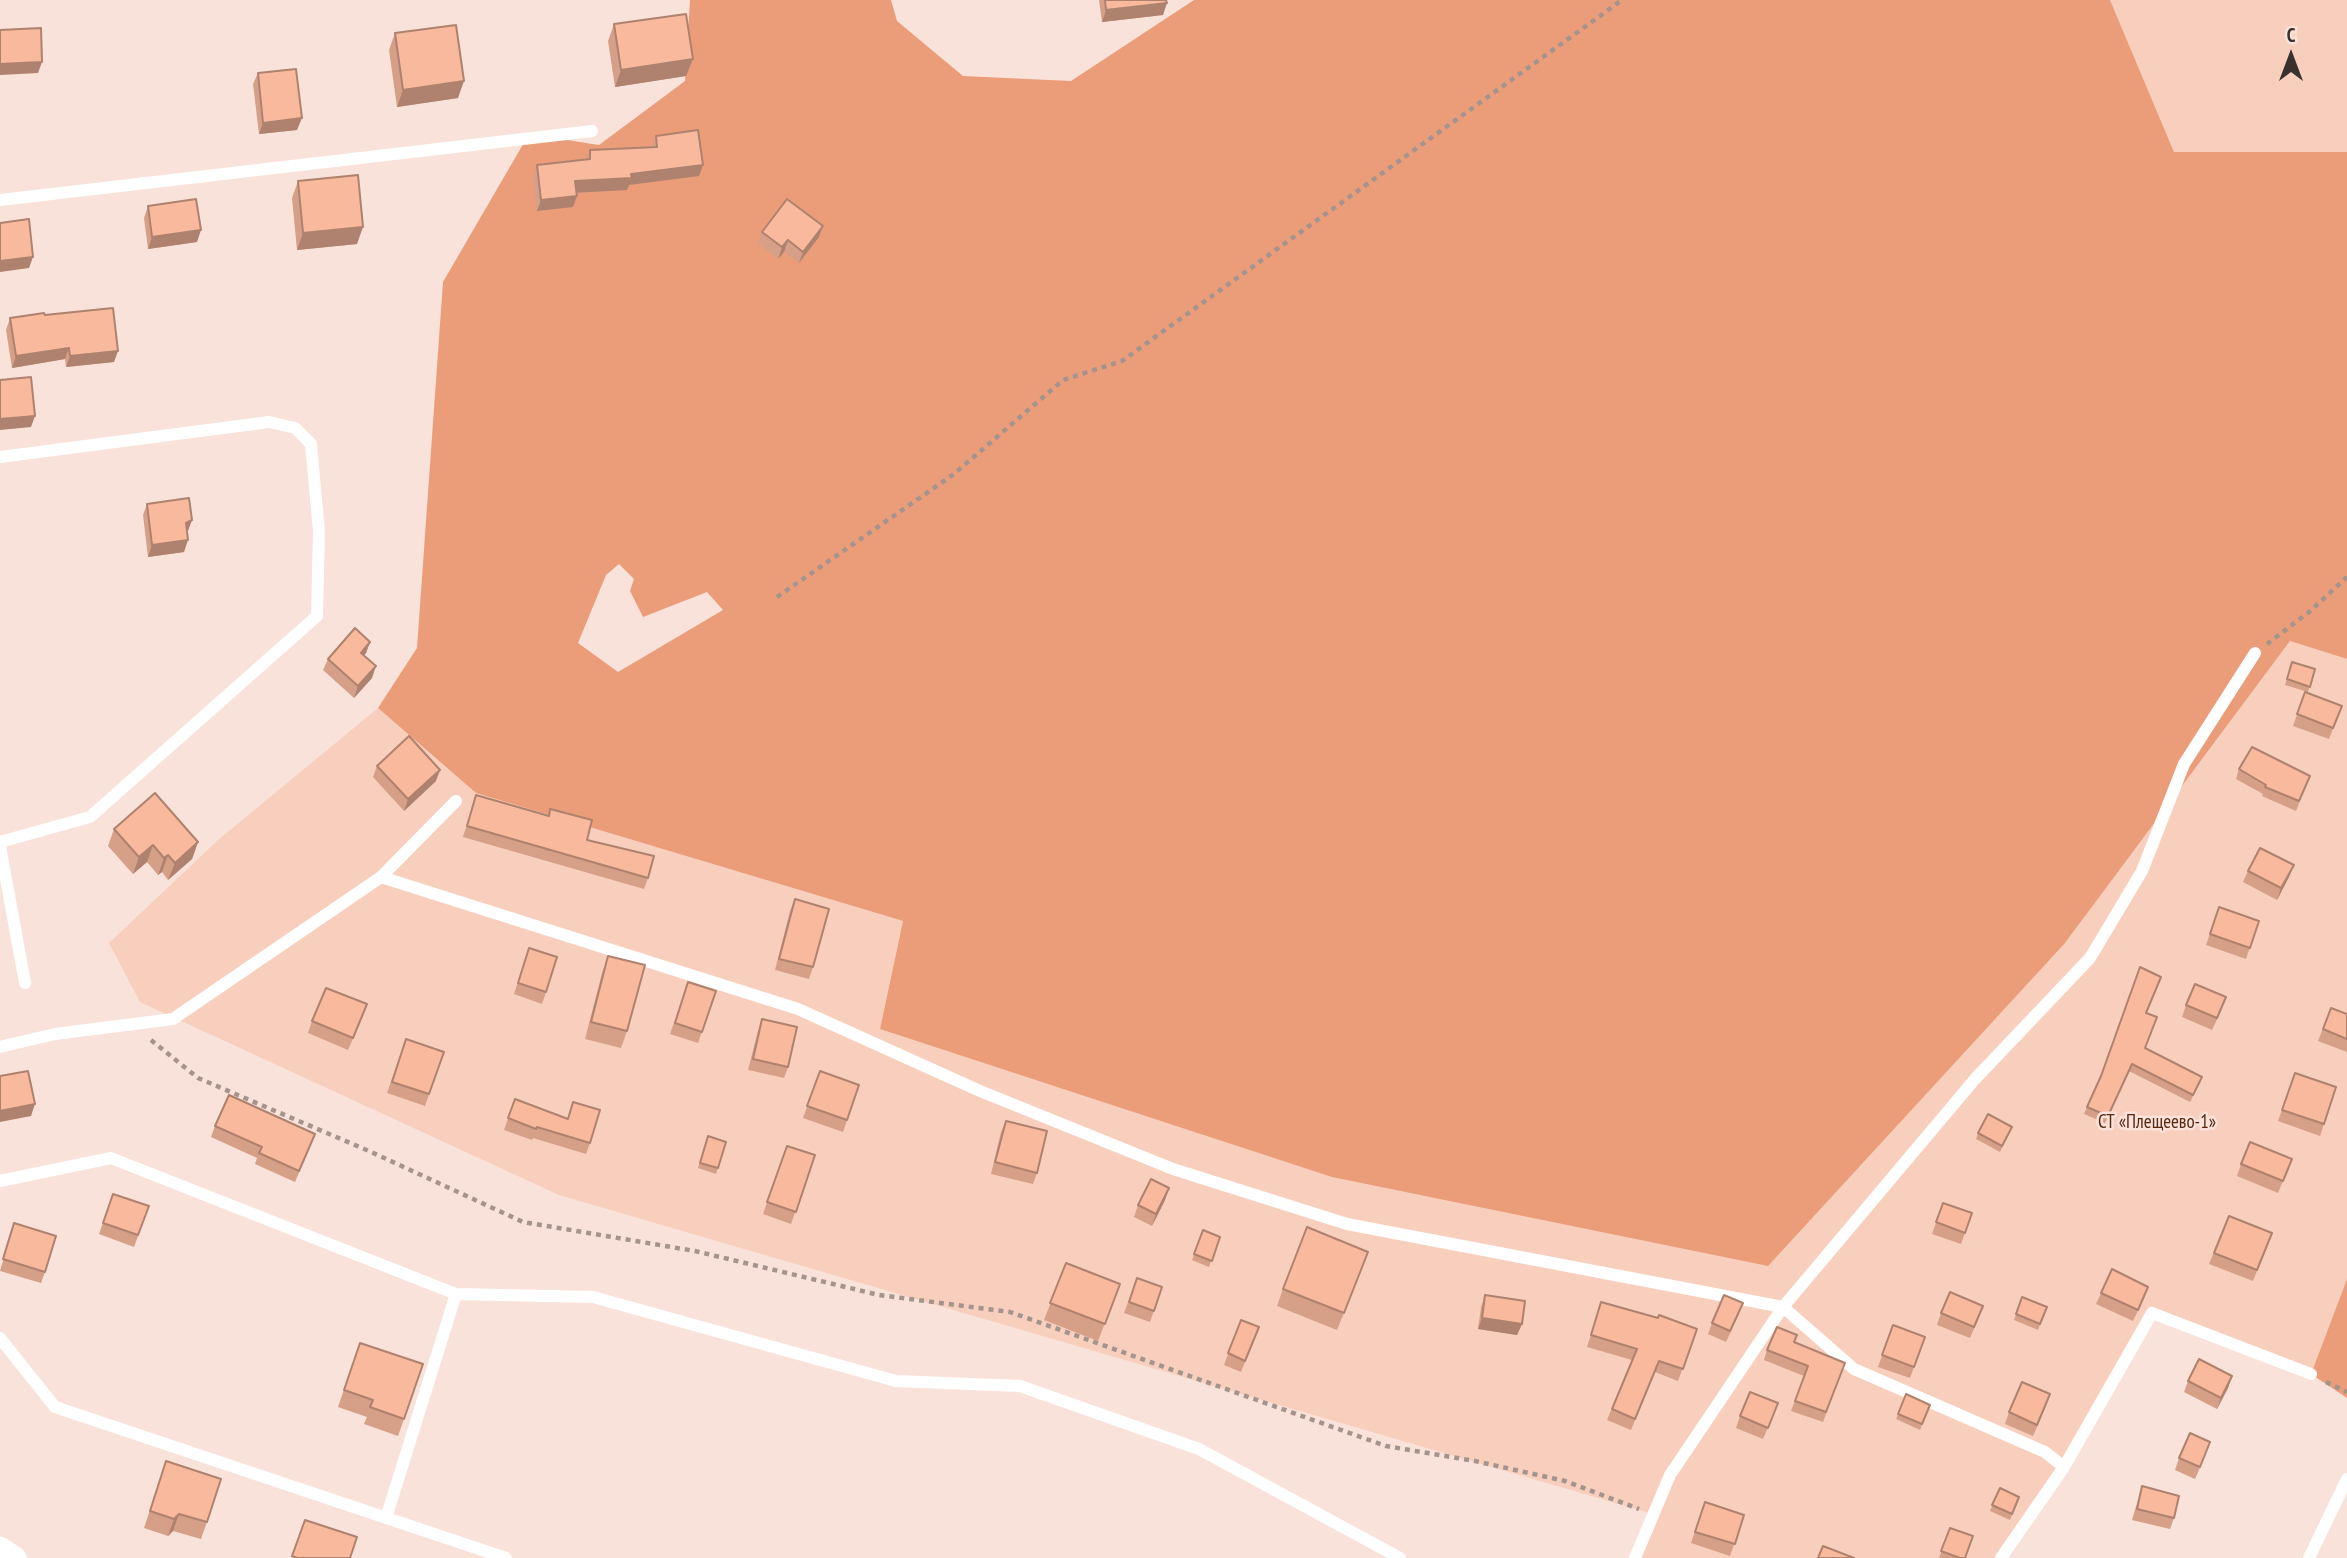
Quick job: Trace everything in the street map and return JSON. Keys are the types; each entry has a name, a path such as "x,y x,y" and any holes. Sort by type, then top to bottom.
{"street":[{"path":"0,1548 15,1558"}],"lane":[{"path":"0,200 592,131"},
{"path":"0,457 269,422 295,428 311,444 318,532 317,616 90,817 0,844 25,983"},
{"path":"1635,1558 1670,1475 1783,1307 1975,1079 2090,958 2141,871 2184,764 2255,653"},
{"path":"0,1047 55,1034 173,1019 381,877 456,801"},
{"path":"381,877 798,1009 979,1091 1173,1170 1347,1224 1783,1307 1854,1369 2045,1452 2064,1467"},
{"path":"0,1181 111,1158 456,1294 593,1297 897,1381 1020,1387 1199,1449 1400,1558"},
{"path":"386,1518 456,1294"},
{"path":"2001,1558 2064,1467 2152,1313 2311,1374"},
{"path":"0,1338 54,1408 506,1558"},
{"path":"2309,1558 2347,1479"}],"path":[{"path":"777,597 954,474 1063,380 1122,361 1622,0"},
{"path":"2255,653 2309,612 2347,577"},
{"path":"132,1025 198,1077 369,1151 523,1223 695,1251 879,1294 1010,1312 1386,1446 1475,1461 1565,1481 1653,1515"},
{"path":"2311,1374 2347,1392"}],"green space":[{"path":"2110,0 2347,0 2347,152 2174,152"},
{"name":"СТ «Плещеево-1»","path":"2290,641 2347,659 2347,1279 2311,1374 2152,1313 2001,1558 1635,1558 1653,1514 559,1195 140,1002 109,943 218,840 378,708 476,793 903,921 880,1029 2065,943"}],"shaded area":[{"path":"690,0 891,0 897,21 963,76 1071,81 1194,0 2110,0 2174,152 2347,152 2347,659 2290,641 2065,943 1768,1266 1332,1177 880,1029 903,921 476,793 378,708 417,648 443,282 529,134 599,145 685,81","holes":["619,564 634,579 630,591 643,617 707,592 723,610 618,672 578,643 606,575"]},
{"path":"2347,1279 2347,1398 2311,1374"}],"building":[{"path":"1105,0 1166,0 1167,3 1106,10"},
{"path":"686,14 693,59 621,70 614,24"},
{"path":"456,25 464,81 403,90 395,33"},
{"path":"41,28 42,62 0,64 0,30"},
{"path":"296,69 302,118 263,123 258,73"},
{"path":"698,130 703,165 631,174 632,178 575,181 577,196 541,200 537,165 590,159 590,150 657,147 656,136"},
{"path":"358,175 363,227 303,233 298,181"},
{"path":"196,199 201,230 152,237 148,206"},
{"path":"787,199 823,226 803,252 788,240 782,247 762,232"},
{"path":"29,219 33,257 0,261 0,223"},
{"path":"113,308 118,351 70,356 69,348 16,356 10,318"},
{"path":"31,377 35,416 0,419 0,380"},
{"path":"189,498 192,520 186,523 188,540 152,545 147,504"},
{"path":"355,628 370,642 361,653 376,666 358,686 328,659"},
{"path":"2292,662 2315,669 2310,687 2287,679"},
{"path":"2305,692 2342,706 2333,728 2297,714"},
{"path":"409,736 440,770 408,799 377,766"},
{"path":"2252,747 2310,776 2299,801 2265,787 2266,785 2239,769"},
{"path":"155,793 198,842 175,863 168,855 164,858 153,845 139,857 114,829"},
{"path":"476,795 549,816 550,809 592,820 587,840 654,856 648,878 467,826"},
{"path":"2260,848 2294,865 2281,888 2248,871"},
{"path":"795,899 829,909 813,967 779,959"},
{"path":"2219,907 2259,921 2250,948 2210,934"},
{"path":"529,948 557,957 546,992 518,983"},
{"path":"608,956 645,965 627,1031 591,1022"},
{"path":"2140,967 2161,977 2146,1013 2157,1017 2145,1048 2202,1077 2193,1095 2132,1064 2108,1116 2087,1107 2101,1076"},
{"path":"688,982 716,991 702,1032 675,1023"},
{"path":"2195,984 2226,997 2217,1018 2186,1005"},
{"path":"326,988 367,1004 353,1038 312,1021"},
{"path":"2331,1008 2347,1014 2347,1039 2323,1029"},
{"path":"762,1019 797,1027 788,1067 753,1059"},
{"path":"406,1039 444,1052 429,1094 392,1082"},
{"path":"28,1071 35,1104 0,1111 0,1076"},
{"path":"820,1071 859,1085 847,1120 807,1106"},
{"path":"2295,1073 2336,1087 2324,1124 2282,1110"},
{"path":"229,1095 315,1134 299,1171 259,1153 262,1147 215,1126"},
{"path":"515,1099 568,1119 573,1102 600,1110 590,1143 537,1127 536,1129 508,1118"},
{"path":"1988,1114 2012,1127 2002,1146 1978,1133"},
{"path":"1006,1121 1047,1131 1037,1173 995,1162"},
{"path":"708,1136 726,1142 718,1168 700,1163"},
{"path":"2250,1142 2292,1159 2283,1181 2241,1164"},
{"path":"787,1146 815,1155 796,1212 767,1202"},
{"path":"1151,1179 1169,1188 1156,1214 1138,1205"},
{"path":"113,1194 149,1206 138,1235 103,1223"},
{"path":"1943,1203 1972,1213 1965,1233 1936,1222"},
{"path":"2229,1216 2272,1233 2257,1270 2214,1253"},
{"path":"14,1223 56,1236 45,1272 3,1259"},
{"path":"1307,1227 1368,1252 1344,1313 1283,1289"},
{"path":"1203,1230 1220,1237 1212,1261 1194,1254"},
{"path":"1066,1263 1120,1284 1105,1324 1050,1303"},
{"path":"2112,1269 2148,1287 2138,1310 2101,1293"},
{"path":"1137,1278 1162,1287 1154,1311 1129,1302"},
{"path":"1950,1292 1983,1306 1974,1327 1941,1313"},
{"path":"1485,1295 1525,1301 1522,1324 1482,1318"},
{"path":"1724,1295 1743,1303 1730,1331 1712,1323"},
{"path":"2022,1297 2047,1307 2040,1324 2016,1314"},
{"path":"1601,1302 1658,1318 1659,1315 1697,1329 1683,1369 1659,1361 1635,1419 1612,1409 1637,1349 1591,1335"},
{"path":"1241,1320 1259,1327 1245,1361 1228,1353"},
{"path":"1893,1325 1925,1337 1914,1367 1882,1355"},
{"path":"1777,1327 1797,1335 1794,1342 1845,1363 1826,1412 1795,1401 1808,1366 1767,1350"},
{"path":"360,1343 423,1364 404,1419 370,1407 373,1400 344,1390"},
{"path":"2199,1359 2232,1376 2221,1398 2188,1381"},
{"path":"2022,1382 2050,1394 2037,1425 2009,1412"},
{"path":"1750,1392 1778,1403 1768,1428 1740,1416"},
{"path":"1906,1394 1930,1405 1922,1424 1898,1414"},
{"path":"2190,1433 2210,1442 2200,1467 2179,1458"},
{"path":"166,1461 221,1479 207,1522 179,1514 174,1519 150,1511"},
{"path":"2142,1486 2179,1496 2174,1518 2137,1509"},
{"path":"2000,1488 2019,1497 2012,1514 1992,1505"},
{"path":"1705,1502 1744,1515 1735,1544 1695,1532"},
{"path":"305,1520 357,1537 350,1558 292,1556"},
{"path":"1950,1528 1973,1536 1965,1558 1941,1551"},
{"path":"1823,1546 1854,1558 1818,1558"}]}
